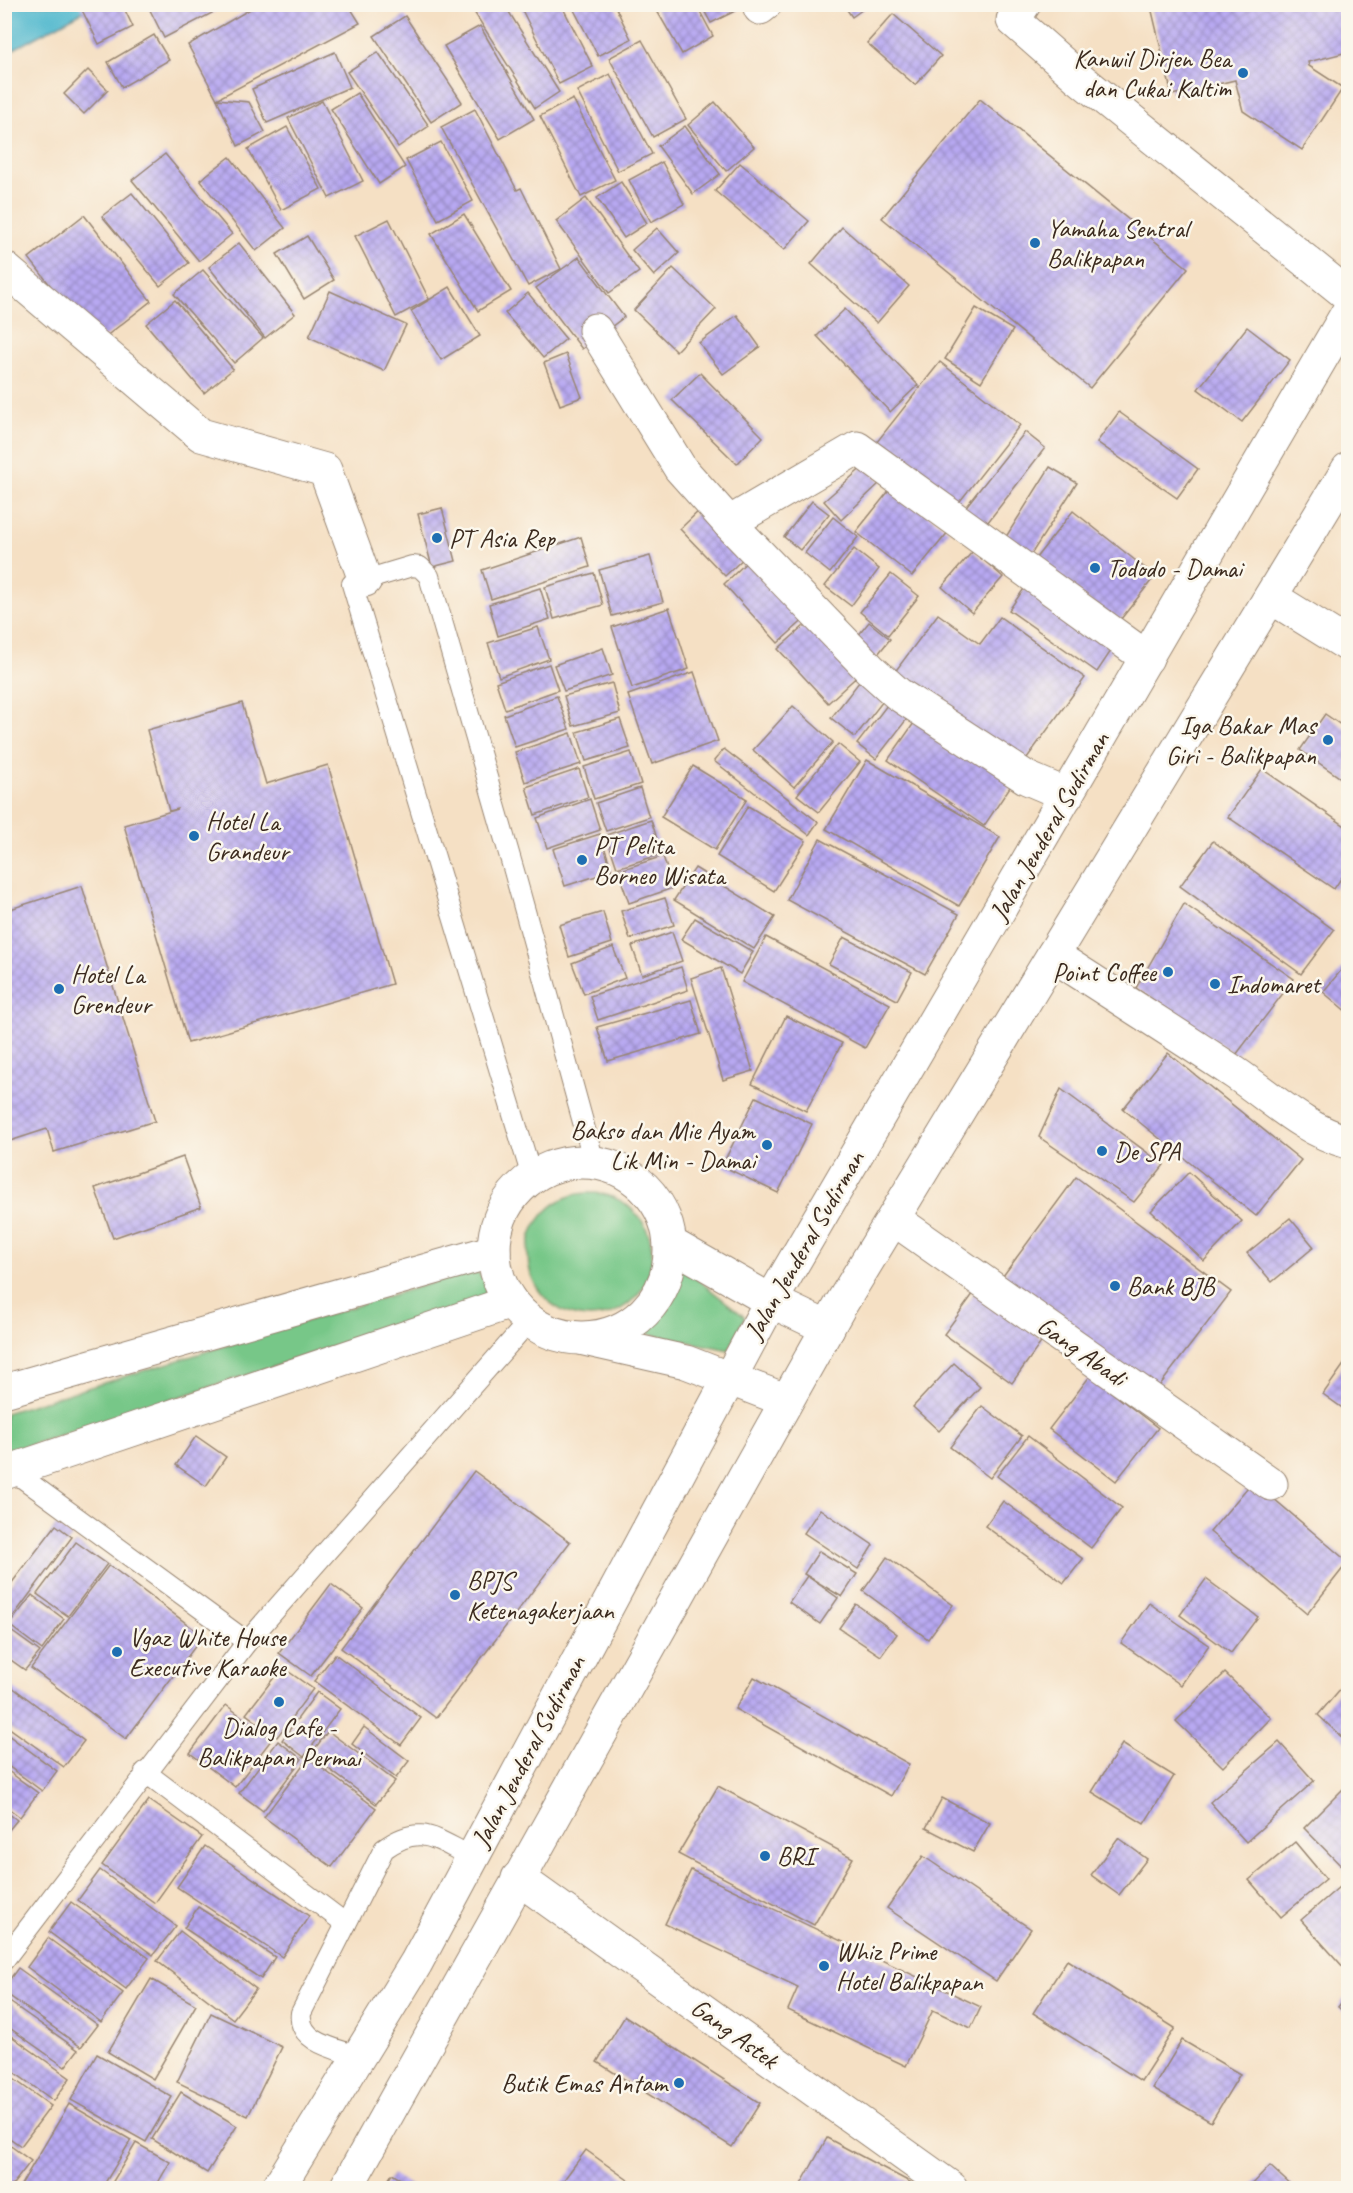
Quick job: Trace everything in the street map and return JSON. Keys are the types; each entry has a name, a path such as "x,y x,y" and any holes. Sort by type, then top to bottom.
{"main road":[{"path":"1024,4 1013,20 1079,78 1348,295"},
{"path":"4,268 201,435 325,470 365,580"},
{"name":"Jalan Jenderal Sudirman","path":"278,2188 416,1963 771,1301 1348,312"},
{"path":"594,330 680,468 729,523 870,669 898,694 1027,778 1067,795"},
{"path":"729,523 857,448 1147,658"},
{"name":"Jalan Jenderal Sudirman","path":"346,2188 785,1400 1348,469"},
{"path":"1271,597 1348,645"},
{"path":"1053,955 1238,1075 1314,1129 1348,1142"},
{"path":"580,1338 609,1334 635,1321 655,1299 668,1273 671,1244 664,1215 647,1189 623,1171 594,1162 561,1164 532,1177 516,1192 504,1209 496,1230 494,1251 498,1277 520,1311 562,1336 686,1362 785,1400"},
{"name":"Gang Abadi","path":"894,1219 1271,1484"},
{"path":"671,1244 771,1301 828,1328"},
{"path":"4,1391 494,1251"},
{"path":"9,1472 520,1311"},
{"name":"Gang Astek","path":"518,1878 951,2188"}],"lane":[{"path":"532,1177 352,584 412,566 420,567 429,576 518,883 594,1162"},
{"path":"4,1960 145,1772 247,1642 520,1311"},
{"path":"9,1472 247,1642"},
{"path":"145,1772 346,1924"},
{"path":"357,2056 317,2041 305,2032 300,2021 301,2013 384,1849 404,1835 427,1835 472,1857"}],"green space":[{"path":"590,1193 614,1198 634,1211 647,1231 652,1255 647,1279 634,1299 614,1312 590,1317 566,1312 546,1299 533,1279 528,1255 533,1231 546,1211 566,1198"},
{"path":"683,1268 745,1317 729,1350 640,1332 658,1318 669,1305"},
{"path":"477,1272 484,1279 486,1292 481,1300 5,1453 5,1413 461,1274"}],"water":[{"path":"5,5 95,5 5,54"}],"building":[{"path":"79,4 122,4 133,27 99,44"},
{"path":"147,4 213,4 216,11 164,38"},
{"path":"259,4 348,4 360,23 217,99 188,45"},
{"path":"469,4 504,4 559,92 535,108"},
{"path":"519,4 561,4 593,67 559,84"},
{"path":"571,4 614,4 631,39 598,56"},
{"path":"653,4 696,4 713,36 682,54"},
{"path":"843,4 870,4 852,17"},
{"name":"Kanwil Dirjen Bea dan Cukai Kaltim","path":"1161,4 1348,4 1348,52 1308,62 1309,66 1343,88 1302,150 1243,111 1235,80 1172,95 1151,7"},
{"path":"701,5 744,5 745,6 711,23"},
{"path":"893,14 941,56 915,85 867,43"},
{"path":"405,16 462,102 431,122 374,36"},
{"path":"480,26 534,119 500,139 444,46"},
{"path":"154,35 169,60 122,87 108,62"},
{"path":"642,40 686,119 653,137 609,58"},
{"path":"335,52 350,87 267,123 252,89"},
{"path":"378,52 429,126 398,147 347,72"},
{"path":"88,70 108,90 84,114 64,94"},
{"path":"610,74 652,154 618,171 577,91"},
{"path":"357,93 405,167 379,184 331,109"},
{"path":"217,99 249,102 265,132 238,146"},
{"path":"573,99 615,180 581,197 540,116"},
{"name":"Yamaha Sentral Balikpapan","path":"980,99 1188,268 1090,388 882,218"},
{"path":"322,101 363,181 329,198 288,118"},
{"path":"715,102 754,147 726,171 688,125"},
{"path":"475,109 517,190 521,188 561,269 528,286 441,127"},
{"path":"685,126 720,174 693,194 658,146"},
{"path":"287,127 321,189 281,210 248,149"},
{"path":"441,142 473,201 438,220 406,160"},
{"path":"165,154 232,234 199,261 132,180"},
{"path":"230,157 285,228 256,251 200,180"},
{"path":"662,162 684,204 651,222 629,180"},
{"path":"740,163 809,221 784,250 715,191"},
{"path":"621,182 647,223 624,238 597,198"},
{"path":"132,193 189,263 160,286 102,216"},
{"path":"586,198 639,272 609,293 556,221"},
{"path":"464,214 511,291 478,311 431,234"},
{"path":"84,215 151,301 96,344 29,258"},
{"path":"389,219 429,299 396,317 355,236"},
{"path":"842,227 909,286 877,323 811,264"},
{"path":"657,228 679,253 654,276 632,250"},
{"path":"307,236 334,280 304,299 277,254"},
{"path":"239,243 295,314 265,338 209,267"},
{"path":"579,257 624,317 582,349 536,288"},
{"path":"673,268 716,309 676,351 634,310"},
{"path":"203,270 263,338 234,363 174,294"},
{"path":"450,287 480,336 441,360 411,311"},
{"path":"330,291 406,325 384,371 309,337"},
{"path":"528,293 566,339 543,358 505,313"},
{"path":"175,300 233,369 204,393 146,324"},
{"path":"976,308 1013,330 981,382 945,359"},
{"path":"845,309 918,385 890,412 817,336"},
{"path":"737,315 760,347 723,374 699,343"},
{"path":"1247,327 1290,360 1242,422 1198,389"},
{"path":"566,354 582,397 560,405 544,363"},
{"path":"940,362 1020,425 957,505 876,443"},
{"path":"700,373 763,437 737,464 672,400"},
{"path":"1119,412 1198,469 1177,498 1097,442"},
{"path":"1025,432 1045,448 981,531 960,514"},
{"path":"865,465 881,482 841,520 824,501"},
{"path":"1050,467 1077,483 1030,556 1004,540"},
{"path":"892,487 949,531 912,576 856,532"},
{"path":"812,501 829,514 800,550 784,537"},
{"path":"703,507 748,554 725,576 680,529"},
{"name":"PT Asia Rep","path":"442,508 456,561 432,567 418,514"},
{"name":"Tododo - Damai","path":"1073,511 1155,576 1117,624 1035,559"},
{"path":"833,517 858,537 830,573 805,553"},
{"path":"581,537 590,567 491,599 482,570"},
{"path":"854,549 879,569 851,606 825,586"},
{"path":"973,551 1003,577 972,613 942,587"},
{"path":"650,556 663,602 612,616 599,570"},
{"path":"753,556 809,615 778,643 724,584"},
{"path":"594,573 603,605 554,619 545,587"},
{"path":"891,574 919,596 888,635 860,612"},
{"path":"1028,583 1115,645 1097,672 1009,610"},
{"path":"540,588 550,619 498,636 489,604"},
{"path":"669,608 689,669 632,688 612,627"},
{"path":"938,614 980,644 1000,617 1085,678 1019,769 891,677"},
{"path":"813,618 863,671 828,703 778,649"},
{"path":"869,622 890,639 874,659 853,642"},
{"path":"538,627 549,659 499,677 488,643"},
{"path":"603,648 612,675 564,691 554,665"},
{"path":"549,664 558,690 505,709 496,682"},
{"path":"694,672 718,741 652,764 628,695"},
{"path":"863,677 887,696 855,737 831,718"},
{"path":"612,683 620,713 573,726 564,696"},
{"path":"557,696 569,729 515,747 504,715"},
{"path":"891,700 910,715 876,759 857,744"},
{"path":"242,703 266,784 328,765 392,984 188,1043 124,825 178,809 169,811 147,730"},
{"path":"793,706 833,742 794,787 753,750"},
{"path":"921,713 1016,778 984,826 888,760"},
{"name":"Iga Bakar Mas Giri - Balikpapan","path":"1325,714 1348,730 1348,783 1300,750"},
{"path":"620,719 630,748 586,761 577,732"},
{"path":"571,733 581,764 525,782 515,752"},
{"path":"838,744 860,762 819,812 797,795"},
{"path":"724,749 818,822 809,835 714,761"},
{"path":"631,752 641,784 594,799 584,767"},
{"path":"867,760 1000,837 959,906 826,829"},
{"path":"693,766 747,799 715,850 661,817"},
{"path":"579,769 588,797 535,815 526,787"},
{"path":"1262,769 1348,828 1348,868 1334,889 1228,817"},
{"path":"640,788 649,817 606,831 596,803"},
{"path":"590,799 600,830 547,848 537,818"},
{"path":"748,806 806,841 774,891 717,856"},
{"path":"651,820 662,854 617,868 606,835"},
{"name":"PT Pelita Borneo Wisata","path":"600,834 612,871 565,886 553,849"},
{"path":"820,839 959,914 925,974 787,900"},
{"path":"1213,841 1334,930 1301,974 1180,886"},
{"path":"663,856 673,888 629,903 618,871"},
{"path":"695,868 775,917 754,949 674,900"},
{"name":"Hotel La Grendeur","path":"82,886 155,1121 54,1152 47,1129 4,1143 4,911"},
{"path":"665,898 674,925 630,939 621,911"},
{"name":"Indomaret","path":"1184,904 1294,979 1236,1055 1136,988"},
{"path":"603,912 612,943 569,957 559,925"},
{"path":"695,918 753,952 740,974 681,939"},
{"path":"672,932 682,961 642,975 632,946"},
{"path":"766,937 890,1004 865,1048 742,982"},
{"path":"844,937 912,972 897,1000 829,964"},
{"path":"613,947 625,978 584,994 572,963"},
{"path":"1348,962 1348,1013 1323,992"},
{"path":"681,967 688,990 598,1020 590,996"},
{"path":"721,968 753,1071 723,1080 691,978"},
{"path":"691,1000 701,1034 608,1061 597,1027"},
{"path":"786,1016 842,1043 806,1111 752,1084"},
{"path":"1168,1053 1301,1160 1256,1216 1123,1109"},
{"name":"De SPA","path":"1061,1089 1164,1165 1134,1202 1039,1137"},
{"name":"Bakso dan Mie Ayam Lik Min - Damai","path":"756,1097 812,1124 778,1193 722,1166"},
{"path":"183,1157 201,1207 113,1238 95,1188"},
{"path":"1189,1172 1242,1221 1204,1261 1151,1211"},
{"name":"Bank BJB","path":"1076,1177 1231,1292 1154,1393 1000,1280"},
{"path":"1290,1218 1314,1247 1272,1282 1247,1253"},
{"path":"976,1290 1043,1340 1012,1383 944,1334"},
{"path":"954,1363 980,1387 939,1431 913,1407"},
{"path":"1345,1363 1348,1365 1348,1412 1323,1394"},
{"path":"1090,1376 1158,1428 1116,1481 1049,1429"},
{"path":"982,1406 1022,1436 990,1478 950,1447"},
{"path":"196,1436 226,1457 206,1486 176,1465"},
{"path":"1028,1436 1122,1508 1091,1548 997,1476"},
{"name":"BPJS Ketenagakerjaan","path":"474,1471 570,1542 436,1718 341,1648"},
{"path":"1253,1481 1348,1562 1307,1614 1210,1532"},
{"path":"1003,1501 1083,1559 1064,1583 985,1526"},
{"path":"820,1509 873,1545 858,1569 804,1533"},
{"path":"56,1525 72,1537 9,1622 4,1618 4,1593"},
{"path":"76,1542 107,1564 68,1616 37,1594"},
{"path":"819,1551 857,1574 842,1597 804,1574"},
{"path":"887,1557 953,1605 928,1639 863,1591"},
{"name":"Vgaz White House Executive Karaoke","path":"109,1565 203,1636 126,1739 31,1668"},
{"path":"807,1576 838,1598 820,1624 789,1602"},
{"path":"1206,1579 1258,1617 1231,1653 1180,1615"},
{"path":"331,1584 363,1608 311,1676 279,1653"},
{"path":"32,1595 64,1619 42,1650 9,1625"},
{"path":"1149,1603 1209,1645 1181,1685 1121,1643"},
{"path":"856,1604 897,1634 881,1656 839,1628"},
{"path":"4,1626 40,1652 25,1670 4,1655"},
{"path":"335,1654 421,1718 401,1745 314,1681"},
{"name":"Dialog Cafe - Balikpapan Permai","path":"282,1667 313,1689 277,1737 246,1714"},
{"path":"1225,1673 1271,1718 1223,1767 1176,1721"},
{"path":"754,1677 909,1764 891,1796 735,1709"},
{"path":"1348,1680 1348,1743 1318,1715"},
{"path":"4,1681 84,1741 64,1767 4,1724"},
{"path":"317,1692 340,1709 304,1757 282,1740"},
{"path":"226,1705 272,1739 235,1787 190,1753"},
{"path":"364,1727 409,1761 396,1778 352,1744"},
{"path":"328,1731 395,1781 376,1804 310,1755"},
{"path":"4,1732 57,1771 42,1791 4,1763"},
{"path":"278,1741 302,1759 263,1811 239,1793"},
{"path":"1279,1742 1314,1781 1246,1842 1210,1802"},
{"path":"1122,1744 1174,1776 1144,1824 1092,1792"},
{"path":"308,1758 376,1808 332,1867 264,1817"},
{"path":"4,1768 38,1793 20,1817 4,1805"},
{"path":"1348,1784 1348,1873 1304,1828"},
{"name":"BRI","path":"718,1786 853,1858 814,1925 678,1854"},
{"path":"942,1798 990,1823 973,1852 926,1828"},
{"path":"149,1800 202,1837 155,1903 102,1865"},
{"path":"4,1810 17,1820 4,1836"},
{"path":"1118,1838 1147,1859 1119,1895 1091,1875"},
{"path":"1295,1842 1326,1879 1281,1917 1249,1880"},
{"path":"205,1846 309,1916 282,1957 177,1887"},
{"path":"923,1856 1031,1929 996,1981 887,1908"},
{"path":"100,1870 176,1926 153,1955 78,1900"},
{"name":"Whiz Prime Hotel Balikpapan","path":"691,1870 981,2007 971,2028 933,2010 906,2066 788,2010 798,1987 665,1924"},
{"path":"1339,1887 1348,1898 1348,1967 1346,1970 1301,1920"},
{"path":"71,1902 149,1958 126,1989 49,1932"},
{"path":"198,1907 275,1957 261,1979 184,1928"},
{"path":"180,1931 256,1989 233,2019 157,1961"},
{"path":"48,1938 123,1993 101,2022 27,1967"},
{"path":"1067,1960 1175,2028 1141,2081 1033,2013"},
{"path":"18,1968 98,2025 81,2047 4,1992 4,1987"},
{"path":"151,1979 196,2005 153,2079 108,2052"},
{"path":"1348,1994 1348,2016 1338,2007"},
{"path":"4,1998 78,2050 65,2067 4,2024"},
{"path":"211,2013 282,2047 248,2116 177,2082"},
{"name":"Butik Emas Antam","path":"625,2016 760,2103 732,2147 597,2062"},
{"path":"4,2031 70,2078 54,2101 4,2065"},
{"path":"1182,2040 1240,2074 1211,2122 1153,2088"},
{"path":"97,2054 172,2097 146,2142 71,2100"},
{"path":"4,2072 51,2106 21,2146 4,2134"},
{"path":"181,2092 237,2126 207,2173 152,2139"},
{"path":"69,2104 131,2140 102,2188 19,2188"},
{"path":"827,2138 921,2188 799,2188"},
{"path":"4,2141 31,2161 10,2188 4,2188"},
{"path":"136,2143 170,2162 155,2188 109,2188"},
{"path":"586,2150 639,2188 565,2188 560,2185"},
{"path":"1270,2166 1294,2188 1249,2188"},
{"path":"392,2174 415,2188 383,2188"}],"place":[{"name":"Kanwil Dirjen Bea dan Cukai Kaltim","path":"1243,73"},
{"name":"Yamaha Sentral Balikpapan","path":"1035,243"},
{"name":"PT Asia Rep","path":"437,538"},
{"name":"Tododo - Damai","path":"1095,568"},
{"name":"Iga Bakar Mas Giri - Balikpapan","path":"1328,740"},
{"name":"Hotel La Grandeur","path":"194,836"},
{"name":"PT Pelita Borneo Wisata","path":"582,860"},
{"name":"Point Coffee","path":"1168,972"},
{"name":"Indomaret","path":"1215,984"},
{"name":"Hotel La Grendeur","path":"59,989"},
{"name":"Bakso dan Mie Ayam Lik Min - Damai","path":"767,1145"},
{"name":"De SPA","path":"1102,1151"},
{"name":"Bank BJB","path":"1115,1286"},
{"name":"BPJS Ketenagakerjaan","path":"455,1595"},
{"name":"Vgaz White House Executive Karaoke","path":"117,1652"},
{"name":"Dialog Cafe - Balikpapan Permai","path":"279,1702"},
{"name":"BRI","path":"765,1856"},
{"name":"Whiz Prime Hotel Balikpapan","path":"824,1966"},
{"name":"Butik Emas Antam","path":"679,2083"}]}
